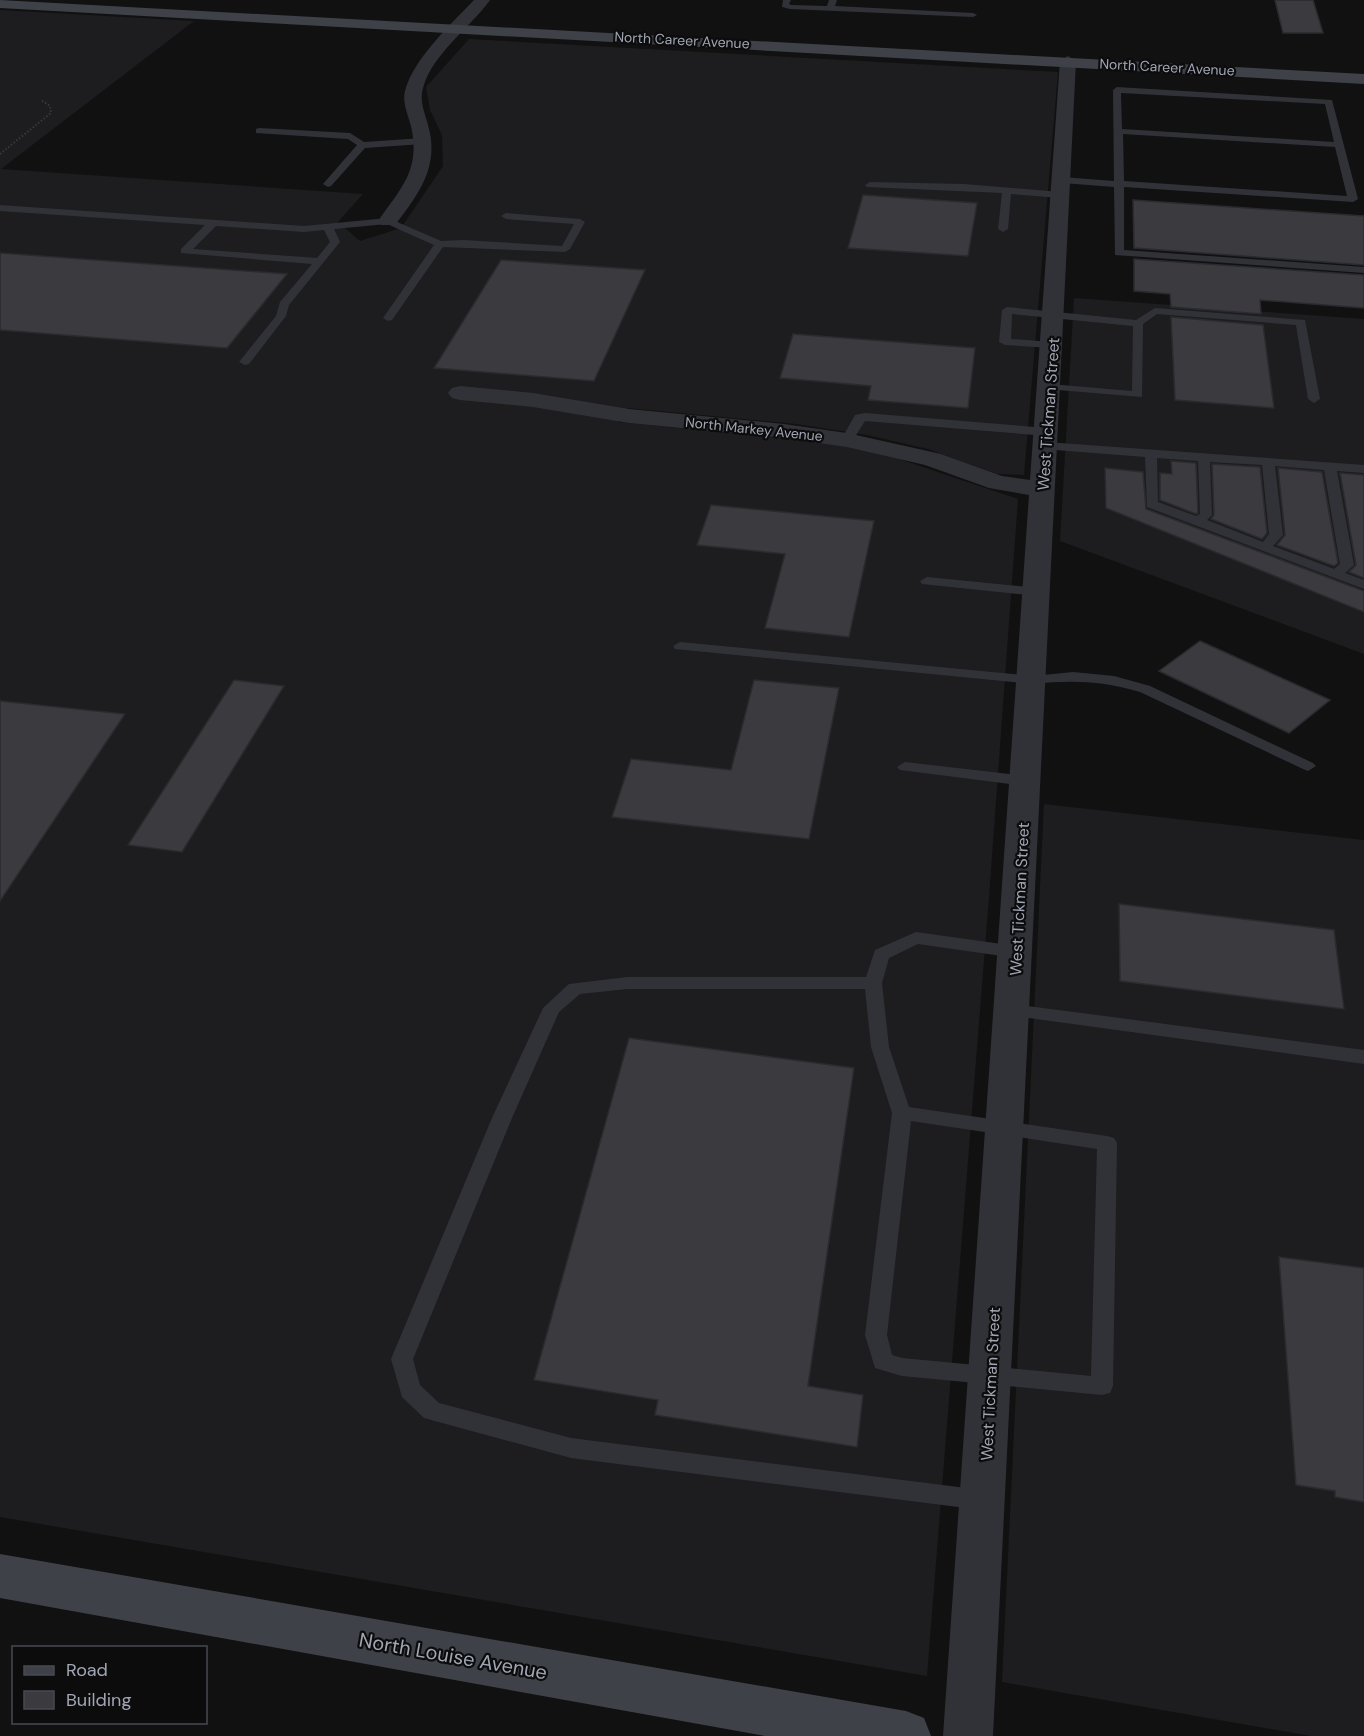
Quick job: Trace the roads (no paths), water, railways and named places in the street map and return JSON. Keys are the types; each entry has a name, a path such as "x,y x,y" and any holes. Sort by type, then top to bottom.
{"street":[{"path":"388,221 408,196 420,174 425,156 413,103 415,84 482,0"},
{"name":"North Career Avenue","path":"0,3 52,2 458,28 1364,79"},
{"name":"West Tickman Street","path":"968,1736 1033,680 1068,61"},
{"name":"North Markey Avenue","path":"460,393 533,400 629,416 784,431 847,440 924,457 998,483 1044,489"},
{"name":"North Louise Avenue","path":"0,1576 906,1736"}],"lane":[{"path":"787,0 785,5 790,7 832,4 973,15"},
{"path":"870,185 1007,190 1119,184 1353,199 1329,102 1118,90 1119,184 1119,254 1364,270"},
{"path":"259,131 350,136 362,145 423,141"},
{"path":"1118,131 1339,145"},
{"path":"328,183 362,145"},
{"path":"1003,229 1007,190"},
{"path":"0,208 304,229 388,221 440,244 464,243 565,249 580,222 506,216"},
{"path":"213,223 185,251 318,261"},
{"path":"245,362 281,316 284,304 335,242 328,227"},
{"path":"388,318 440,244"},
{"path":"1054,325 1138,323 1155,311 1301,322 1314,399"},
{"path":"1050,387 1138,395 1138,323"},
{"path":"847,440 859,418 866,417 1151,452 1364,469"},
{"path":"1151,452 1152,504 1364,585"},
{"path":"1197,521 1206,515 1204,456"},
{"path":"1265,547 1276,535 1268,462"},
{"path":"1330,467 1347,565 1335,574"},
{"path":"927,581 1038,592"},
{"path":"680,646 1033,680 1072,676 1114,680 1145,689 1308,766"},
{"path":"905,767 1026,782"},
{"path":"902,1113 1107,1143 1102,1386 902,1367 883,1361 876,1335 902,1113 880,1047 873,983 881,954 916,938 1016,952"},
{"path":"873,983 627,983 575,988 552,1008 502,1118 402,1359 410,1390 432,1412 571,1448 983,1500"},
{"path":"1013,1010 1364,1057"}]}
